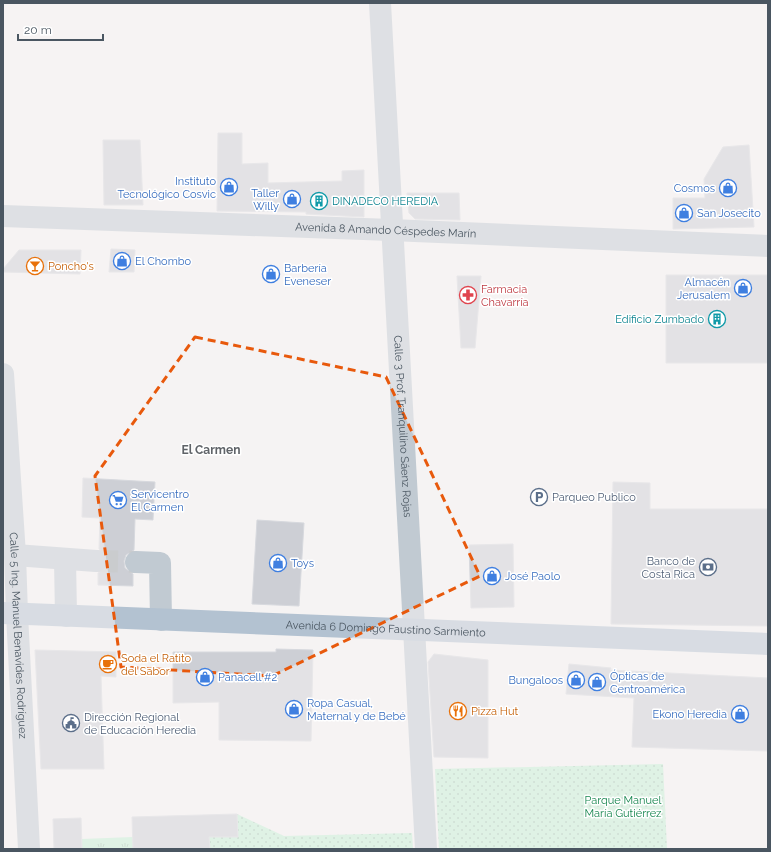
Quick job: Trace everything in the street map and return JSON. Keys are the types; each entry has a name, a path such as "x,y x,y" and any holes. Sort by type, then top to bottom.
{"main road":[{"name":"Avenida 6 Domingo Faustino Sarmiento","path":"10,614 768,644"}],"street":[{"name":"Calle 3 Prof. Tranquilino Sáenz Rojas","path":"380,3 391,230 426,849"},
{"name":"Avenida 8 Amando Céspedes Marín","path":"3,216 391,230 768,246"},
{"name":"Calle 5 Ing. Manuel Benavides Rodríguez","path":"3,374 16,555 10,614 29,849"},
{"path":"16,555 96,561"},
{"path":"65,559 66,616"},
{"path":"136,562 160,563 162,620"}],"highlighted area":[{"path":"195,337 386,377 480,576 272,676 121,667 95,476"}],"green space":[{"name":"Parque Manuel María Gutiérrez","path":"663,764 667,849 439,849 435,769"},
{"path":"237,814 284,836 412,833 413,849 210,849 209,837 238,837"},
{"path":"133,837 133,849 82,849 82,839"}],"building":[{"path":"218,133 242,133 242,164 268,163 268,183 342,181 342,171 364,170 364,217 306,214 306,212 217,211"},
{"path":"103,140 140,140 143,205 104,205"},
{"name":"Cosmos","path":"749,145 754,227 673,229 673,198 705,198 704,179 723,147"},
{"path":"407,193 459,193 460,220 415,219 409,213"},
{"name":"El Chombo","path":"111,249 135,250 134,272 109,272"},
{"name":"Poncho's","path":"19,250 81,250 80,274 3,272 3,269"},
{"name":"Edificio Zumbado","path":"666,275 768,275 768,363 666,363"},
{"path":"457,276 481,276 475,348 461,348"},
{"path":"83,478 155,482 153,520 135,519 134,550 126,555 124,561 125,568 133,574 133,586 98,585 98,573 106,568 108,562 107,555 99,549 100,518 82,517"},
{"name":"Banco de Costa Rica","path":"613,482 650,483 650,509 768,509 768,626 611,624"},
{"name":"Toys","path":"257,520 304,523 299,606 252,604"},
{"name":"José Paolo","path":"513,544 514,607 471,608 469,545"},
{"path":"276,649 313,650 311,741 219,740 219,702 173,703 173,652 276,652"},
{"name":"Dirección Regional de Educación Heredia","path":"35,650 116,652 116,677 101,676 104,769 41,769"},
{"name":"Pizza Hut","path":"434,654 488,660 488,758 434,757 428,662"},
{"path":"569,664 611,668 610,670 768,678 768,751 632,747 634,698 566,694"},
{"path":"237,814 238,837 209,837 210,849 133,849 132,817"},
{"path":"81,818 82,849 54,849 53,819"}],"tunnel":[{"path":"96,561 136,562"}],"place":[{"name":"Instituto Tecnológico Cosvic","path":"229,187"},
{"name":"Cosmos","path":"728,188"},
{"name":"Taller Willy","path":"292,199"},
{"name":"DINADECO HEREDIA","path":"319,201"},
{"name":"San Josecito","path":"684,213"},
{"name":"El Chombo","path":"122,261"},
{"name":"Poncho's","path":"35,266"},
{"name":"Barbería Eveneser","path":"271,274"},
{"name":"Almacén Jerusalem","path":"743,288"},
{"name":"Farmacia Chavarría","path":"468,295"},
{"name":"Edificio Zumbado","path":"717,319"},
{"name":"Parqueo Publico","path":"539,497"},
{"name":"Servicentro El Carmen","path":"118,500"},
{"name":"Toys","path":"278,563"},
{"name":"Banco de Costa Rica","path":"708,567"},
{"name":"José Paolo","path":"492,576"},
{"name":"Soda el Ratito del Sabor","path":"108,664"},
{"name":"Panacell #2","path":"205,677"},
{"name":"Bungaloos","path":"576,680"},
{"name":"Ópticas de Centroamérica","path":"597,682"},
{"name":"Ropa Casual, Maternal y de Bebé","path":"294,709"},
{"name":"Pizza Hut","path":"458,711"},
{"name":"Ekono Heredia","path":"740,714"},
{"name":"Dirección Regional de Educación Heredia","path":"71,723"}],"district":[{"name":"El Carmen","path":"211,450"}]}
